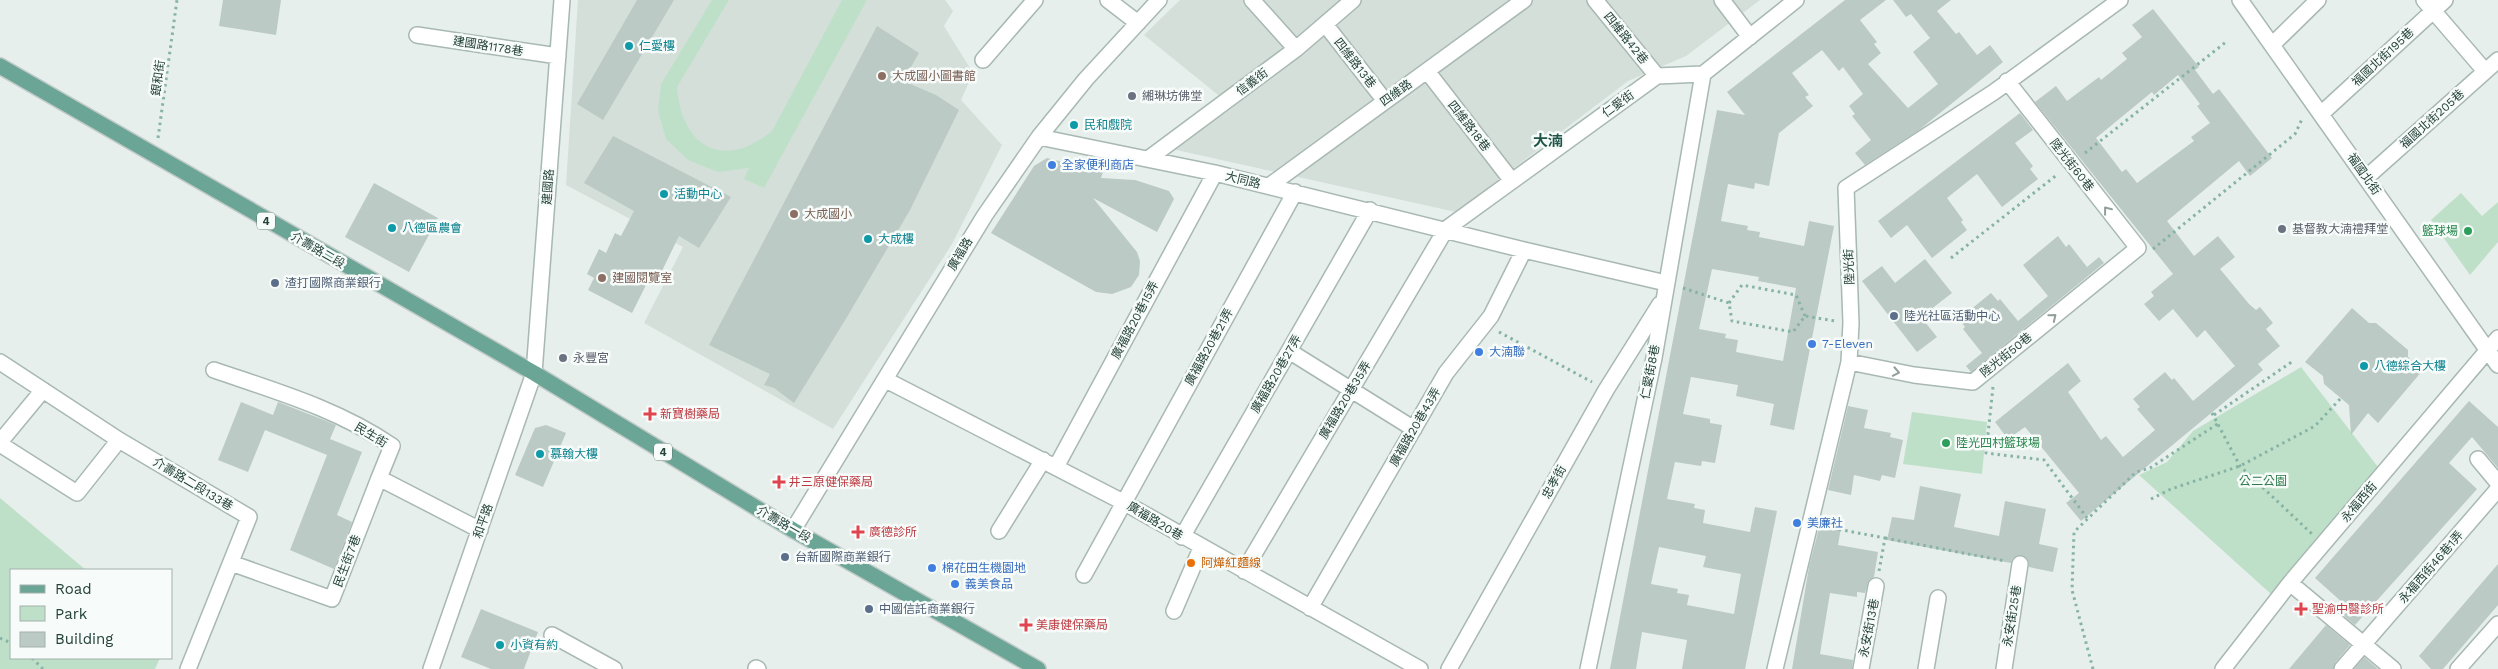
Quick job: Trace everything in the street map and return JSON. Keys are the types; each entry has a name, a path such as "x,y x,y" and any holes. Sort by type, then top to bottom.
{"main road":[{"name":"介壽路二段","path":"0,66 534,374"},
{"name":"介壽路一段","path":"534,374 793,530 1032,668"}],"street":[{"name":"建國路","path":"534,374 562,0"},
{"path":"1108,0 1138,23"},
{"name":"廣福路","path":"793,530 886,380 966,242 1039,137 1086,79 1159,0"},
{"path":"1252,0 1296,49"},
{"name":"信義街","path":"1148,159 1296,49 1353,0"},
{"name":"四維路","path":"1268,186 1524,0"},
{"name":"四維路42巷","path":"1595,0 1657,76"},
{"path":"1722,0 1750,37"},
{"path":"1657,76 1703,74 1796,0"},
{"name":"陸光街","path":"1775,669 1849,362 1851,323 1846,188 1994,92 2006,81 2120,0"},
{"name":"福國北街","path":"2240,0 2367,177 2498,365"},
{"path":"2272,45 2318,0"},
{"name":"福國北街195巷","path":"2321,114 2429,6 2446,0"},
{"path":"983,60 1032,1"},
{"path":"2429,6 2486,71"},
{"name":"四維路13巷","path":"1325,24 1384,102"},
{"name":"建國路1178巷","path":"417,35 558,56"},
{"name":"福國北街205巷","path":"2367,177 2498,60"},
{"name":"四維路18巷","path":"1427,71 1512,181"},
{"name":"仁愛街8巷","path":"1588,669 1654,358 1703,74"},
{"name":"仁愛街","path":"1446,229 1657,76"},
{"name":"陸光街60巷","path":"2006,81 2138,248"},
{"name":"大同路","path":"1039,137 1296,192 1524,250 1666,283"},
{"name":"廣福路20巷15弄","path":"999,531 1049,463 1214,173"},
{"name":"廣福路20巷21弄","path":"1084,575 1296,192"},
{"name":"廣福路20巷27弄","path":"1182,537 1370,210"},
{"name":"廣福路20巷35弄","path":"1244,572 1446,229"},
{"name":"陸光街50巷","path":"1849,362 1914,375 1973,382 2138,248"},
{"name":"廣福路20巷43弄","path":"1310,608 1446,373 1492,316 1524,250"},
{"name":"忠孝街","path":"1450,669 1606,390 1664,298"},
{"name":"永福西街","path":"2223,669 2290,583 2486,349 2498,338"},
{"path":"1289,351 1414,429"},
{"name":"介壽路二段133巷","path":"0,362 119,440 249,517 188,669"},
{"name":"民生街","path":"214,370 316,406 372,433 392,446 379,478"},
{"name":"和平路","path":"431,669 534,374"},
{"name":"廣福路20巷","path":"886,380 1123,502 1201,548 1420,669"},
{"path":"43,390 0,443 77,493 119,440"},
{"path":"2478,459 2498,483"},
{"path":"379,478 480,530"},
{"name":"民生街7巷","path":"231,563 332,599 379,478"},
{"name":"永福西街46巷1弄","path":"2342,669 2498,489"},
{"path":"1174,611 1201,548"},
{"name":"永安街25巷","path":"2004,669 2020,564"},
{"path":"2290,583 2393,669"},
{"name":"永安街13巷","path":"1861,669 1876,586"},
{"path":"1926,669 1938,598"},
{"path":"2458,669 2498,624"},
{"path":"552,635 614,669"}],"path":[{"name":"銀和街","path":"156,157 177,0"},
{"path":"1951,258 2226,42"},
{"path":"2138,248 2154,248 2294,134 2311,100"},
{"path":"1666,283 1729,304"},
{"path":"1742,284 1796,295 1805,316 1793,332 1732,321 1729,304 1742,284"},
{"path":"1805,316 1851,323"},
{"path":"1485,324 1606,390"},
{"path":"2293,361 2213,414 2240,466 2316,538"},
{"path":"1983,374 1994,388 1986,453 2044,460 2087,518"},
{"path":"2150,499 2172,489 2240,466 2315,426 2341,398"},
{"path":"2094,669 2072,590 2074,532 2136,472 2150,468 2219,423"},
{"path":"1809,524 2020,564"},
{"path":"1876,586 1885,538"},
{"path":"33,659 43,669"}],"shaded area":[{"name":"大成國小","path":"578,0 945,0 953,11 944,26 973,73 961,100 1002,145 952,244 833,429 644,323 683,247 566,185"},
{"path":"1180,0 1760,0 1686,56 1628,81 1456,212 1172,149 1233,107 1144,35"}],"green space":[{"path":"712,0 729,0 677,87 680,108 687,125 696,138 708,146 721,150 737,149 754,143 772,131 842,0 867,0 764,188 744,179 749,168 718,172 688,160 666,139 658,111 661,84"},
{"name":"籃球場","path":"2461,193 2482,216 2498,202 2498,242 2470,275 2431,220"},
{"name":"公二公園","path":"2301,367 2378,467 2271,594 2139,475 2167,462 2193,431"},
{"name":"陸光四村籃球場","path":"1912,412 1987,422 1982,474 1903,464"},
{"path":"0,498 85,569 10,569 10,659 160,659 155,669 0,669"}],"building":[{"path":"223,0 281,0 276,35 219,26"},
{"name":"仁愛樓","path":"637,0 674,0 603,120 577,104"},
{"path":"1845,0 1886,0 1860,20 1877,42 1874,44 1881,53 1868,64 1908,108 1938,84 1913,52 1930,38 1911,14 1906,17 1893,0 1951,0 1937,11 1956,34 1959,32 1977,55 1990,45 2003,62 1919,130 1865,165 1855,153 1871,140 1852,116 1855,114 1849,106 1863,94 1843,67 1839,71 1822,50 1792,73 1809,95 1805,97 1813,106 1779,133 1769,186 1755,183 1754,189 1728,184 1721,221 1748,226 1747,230 1760,232 1759,237 1804,246 1809,221 1834,226 1794,430 1770,425 1774,404 1736,396 1738,385 1691,377 1683,414 1710,419 1710,423 1722,425 1715,463 1702,461 1701,466 1675,462 1667,499 1695,504 1694,508 1705,510 1703,523 1750,532 1755,507 1777,511 1745,669 1682,669 1687,640 1642,632 1636,669 1610,669 1717,110 1745,115 1727,92","holes":["1712,269 1759,277 1758,281 1796,288 1783,361 1736,352 1738,340 1725,338 1726,334 1699,329","1659,547 1706,556 1703,567 1741,574 1734,614 1687,605 1689,595 1677,593 1678,589 1651,584"]},
{"path":"2153,9 2199,67 2195,70 2213,94 2219,89 2272,158 2250,176 2239,161 2167,221 2194,256 2218,236 2235,257 2220,269 2249,304 2256,310 2260,307 2273,323 2266,329 2280,346 2258,364 2263,370 2081,521 2066,503 2079,493 2025,427 2008,439 1995,422 2068,363 2081,381 2068,392 2101,440 2106,436 2123,457 2155,430 2137,409 2140,407 2133,399 2165,372 2172,380 2174,378 2193,401 2235,366 2205,330 2197,338 2173,309 2159,321 2144,304 2154,296 2151,292 2173,274 2035,102 2056,86 2067,101 2099,77 2101,80 2127,59 2122,53 2142,37 2132,25","holes":["2178,75 2200,104 2197,106 2210,123 2191,137 2194,141 2137,183 2126,169 2122,172 2096,138 2152,92 2154,95"]},
{"path":"877,26 919,53 903,81 936,95 959,110 910,210 794,403 774,388 764,385 770,374 709,345"},
{"path":"2020,113 2033,130 2015,143 2033,166 2030,169 2038,179 2002,207 1977,174 1947,198 1963,220 1961,222 1967,230 1932,258 1907,225 1891,238 1878,221"},
{"name":"活動中心","path":"613,136 731,197 699,248 679,236 657,281 650,277 632,313 588,290 594,278 587,274 599,249 606,253 615,233 621,236 634,211 584,183"},
{"path":"1047,158 1103,172 1101,178 1135,180 1169,191 1174,199 1157,232 1093,198 1137,252 1140,261 1139,275 1131,287 1112,294 1096,292 991,233 1034,166"},
{"name":"八德區農會","path":"374,183 438,218 409,272 345,237"},
{"path":"2058,236 2066,247 2069,244 2087,267 2099,257 2104,263 1971,372 1966,366 1982,353 1963,329 1965,327 1959,319 1991,293 1998,301 2000,299 2018,321 2048,296 2023,265"},
{"path":"1925,259 1952,293 1921,317 1937,337 1917,352 1862,281 1882,266 1895,283"},
{"name":"八德綜合大樓","path":"2352,308 2369,323 2376,323 2408,350 2408,357 2423,370 2378,423 2368,413 2351,435 2349,405 2324,384 2323,376 2305,362"},
{"path":"2469,401 2498,427 2498,468 2472,437 2449,463 2477,489 2355,625 2338,611 2344,604 2315,578"},
{"path":"241,402 273,415 278,402 324,420 336,425 330,439 362,452 337,515 352,522 334,569 290,550 327,455 265,430 248,472 218,460"},
{"path":"1848,406 1868,410 1864,428 1891,433 1890,437 1903,440 1895,478 1882,475 1880,481 1854,475 1851,495 1828,490"},
{"name":"慕翰大樓","path":"546,425 566,433 543,487 515,475 535,428"},
{"path":"1920,486 1961,494 1954,527 1999,536 2005,501 2046,509 2039,544 2058,548 2053,572 2029,567 2028,560 2022,555 2013,558 2011,563 1887,540 1892,517 1914,520"},
{"path":"1820,524 1841,528 1838,545 1878,552 1874,577 1869,580 1865,593 1857,592 1857,597 1830,593 1820,654 1853,660 1852,669 1792,669 1809,567"},
{"path":"2498,564 2498,605 2443,669 2431,669 2419,656"},
{"name":"小資有約","path":"481,609 538,632 524,669 491,669 461,657"},
{"path":"2326,625 2350,645 2335,663 2333,669 2289,669"},
{"path":"2364,657 2378,669 2354,669"}],"place":[{"name":"仁愛樓","path":"629,46"},
{"name":"大成國小圖書館","path":"882,76"},
{"name":"緗琳坊佛堂","path":"1132,96"},
{"name":"民和戲院","path":"1074,125"},
{"name":"全家便利商店","path":"1052,165"},
{"name":"活動中心","path":"664,194"},
{"name":"大成國小","path":"794,214"},
{"name":"八德區農會","path":"392,228"},
{"name":"基督教大湳禮拜堂","path":"2282,229"},
{"name":"籃球場","path":"2468,231"},
{"name":"大成樓","path":"868,239"},
{"name":"建國閱覽室","path":"602,278"},
{"name":"渣打國際商業銀行","path":"275,283"},
{"name":"陸光社區活動中心","path":"1894,316"},
{"name":"7-Eleven","path":"1812,344"},
{"name":"大湳聯","path":"1479,352"},
{"name":"永豐宮","path":"563,358"},
{"name":"八德綜合大樓","path":"2364,366"},
{"name":"新寶樹藥局","path":"650,414"},
{"name":"陸光四村籃球場","path":"1946,443"},
{"name":"慕翰大樓","path":"540,454"},
{"name":"井三原健保藥局","path":"779,482"},
{"name":"美廉社","path":"1797,523"},
{"name":"廣德診所","path":"858,532"},
{"name":"台新國際商業銀行","path":"785,557"},
{"name":"阿燁紅麵線","path":"1191,563"},
{"name":"棉花田生機園地","path":"932,568"},
{"name":"義美食品","path":"955,584"},
{"name":"中國信託商業銀行","path":"869,609"},
{"name":"聖渝中醫診所","path":"2301,609"},
{"name":"美康健保藥局","path":"1026,625"},
{"name":"小資有約","path":"500,645"}],"district":[{"name":"大湳","path":"1548,141"}]}
